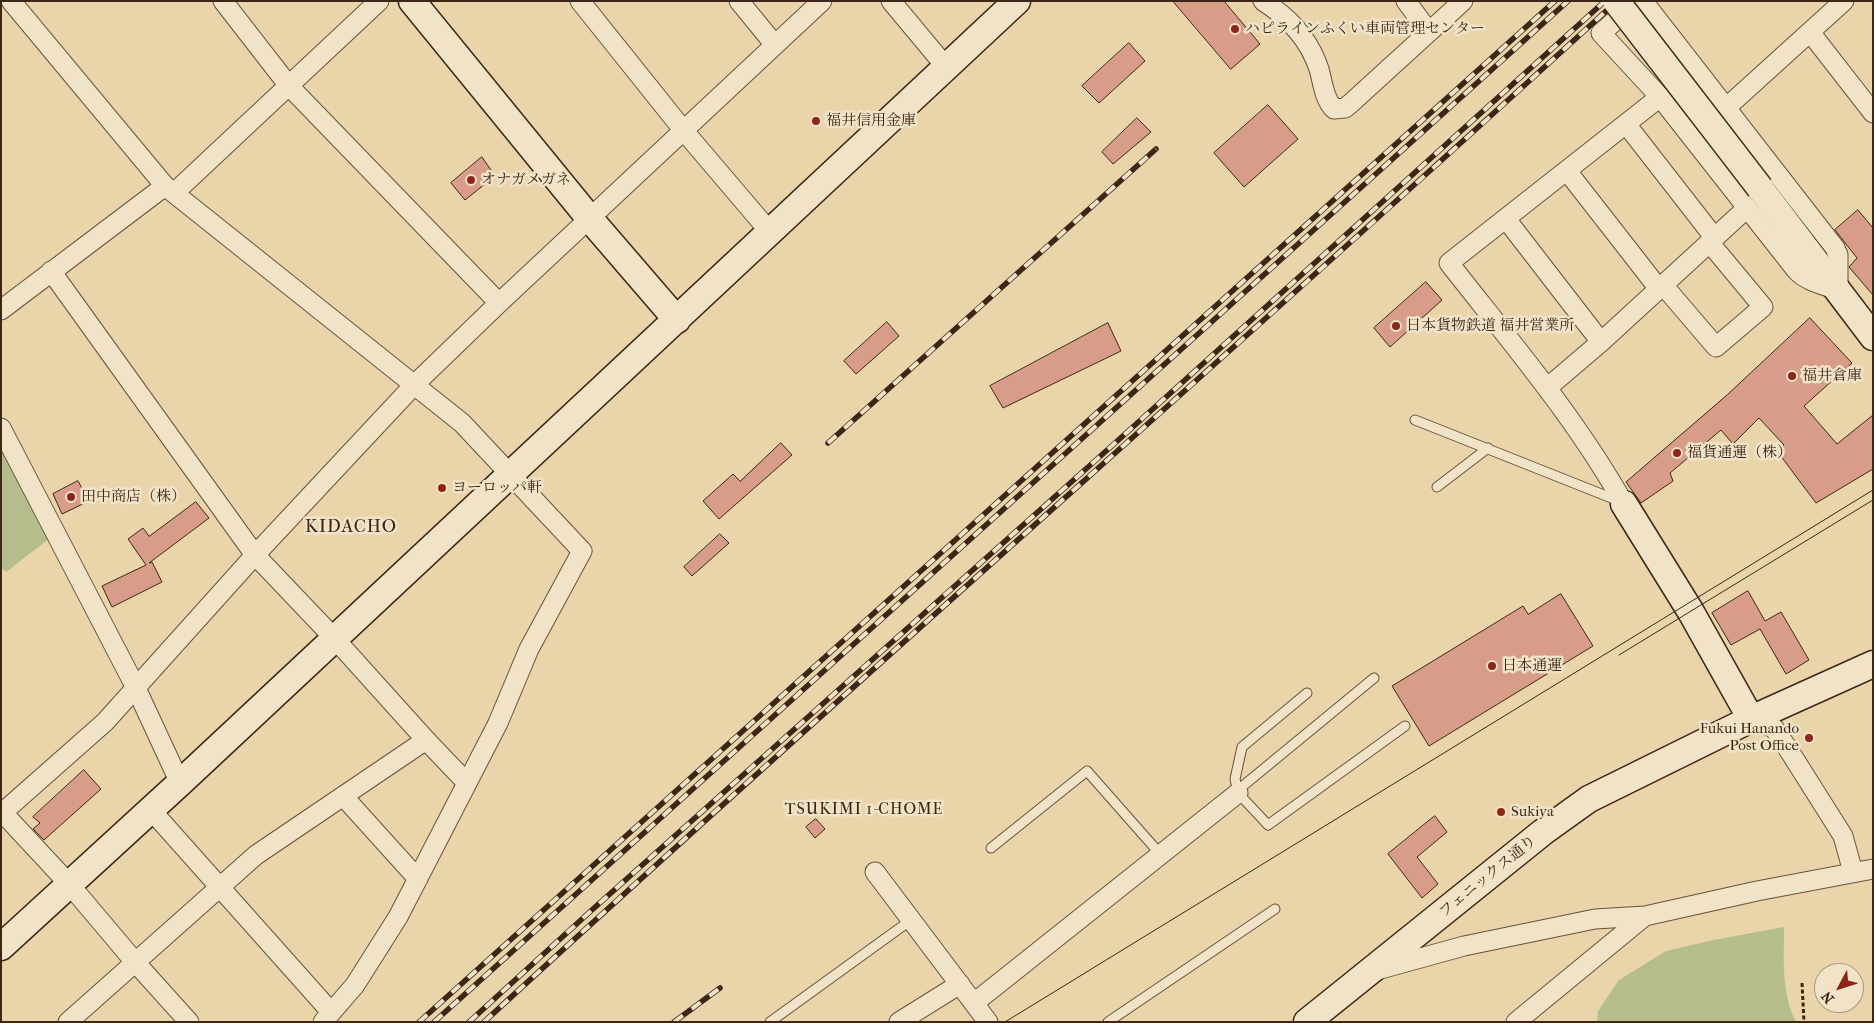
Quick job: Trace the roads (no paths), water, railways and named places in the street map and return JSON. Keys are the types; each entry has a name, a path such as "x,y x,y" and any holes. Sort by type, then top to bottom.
{"street":[{"path":"11,1 169,189 462,423 582,550 529,650 498,722 398,917 355,985 327,1017 220,888 151,810"},
{"path":"223,1 289,86 499,303"},
{"path":"1,310 51,271 169,189 289,86 379,1"},
{"path":"412,1 590,219 677,320"},
{"path":"580,1 684,131 770,232"},
{"path":"739,1 775,46"},
{"path":"189,1022 70,885 2,814 105,722 135,686 255,555 414,385 822,1"},
{"path":"890,1 946,67"},
{"path":"1,946 70,885 335,639 1017,1"},
{"path":"1263,1 1290,21 1301,35 1315,60 1327,100 1334,109 1345,108 1463,1"},
{"path":"1406,1 1429,32"},
{"path":"1616,1 1753,198"},
{"path":"1638,1 1601,33 1838,290 1873,337"},
{"path":"1644,1 1835,248 1838,255 1838,290"},
{"path":"1726,107 1844,1"},
{"path":"1810,32 1873,113"},
{"path":"1660,97 1449,263 1547,388 1602,465 1624,504 1687,604 1751,719 1774,728 1843,836 1853,872"},
{"path":"1567,171 1661,287 1716,347 1763,307 1626,124"},
{"path":"1547,388 1661,287 1753,198"},
{"path":"1506,219 1601,342"},
{"path":"51,271 255,555 467,783"},
{"path":"1,428 135,686 180,783"},
{"name":"フェニックス通り","path":"1307,1022 1543,832 1589,800 1751,719 1873,664"},
{"path":"68,1022 256,855 426,740"},
{"path":"974,1003 1161,855 1238,791"},
{"path":"343,796 418,879"},
{"path":"1368,973 1464,946 1595,919 1645,916 1873,869"},
{"path":"875,872 988,1022"},
{"path":"1516,1022 1645,916"},
{"path":"899,1022 960,984"}],"lane":[{"path":"1415,420 1624,504"},
{"path":"1436,487 1488,448"},
{"path":"1238,791 1374,678"},
{"path":"1307,692 1242,747 1235,779 1238,791 1268,825 1405,726"},
{"path":"991,848 1087,771 1161,855"},
{"path":"1108,1022 1275,909"},
{"path":"770,1022 912,920"}],"tram line":[{"path":"1005,1022 1873,490"},
{"path":"1619,655 1873,500"}],"railway":[{"path":"419,1022 1555,1"},
{"path":"434,1022 1568,1"},
{"path":"469,1022 1605,1"},
{"path":"484,1022 1617,1"},
{"path":"828,443 1156,149"},
{"path":"674,1022 720,988"}],"place":[{"name":"ハピラインふくい車両管理センター","path":"1235,29"},
{"name":"福井信用金庫","path":"816,121"},
{"name":"オナガメガネ","path":"471,180"},
{"name":"日本貨物鉄道 福井営業所","path":"1396,326"},
{"name":"福井倉庫","path":"1792,376"},
{"name":"福貨通運（株）","path":"1677,453"},
{"name":"ヨーロッパ軒","path":"442,488"},
{"name":"田中商店（株）","path":"71,497"},
{"name":"日本通運","path":"1492,666"},
{"name":"Fukui Hanando Post Office","path":"1809,738"},
{"name":"Sukiya","path":"1501,812"}],"district":[{"name":"KIDACHO","path":"351,528"},
{"name":"TSUKIMI 1-CHOME","path":"864,810"}]}
